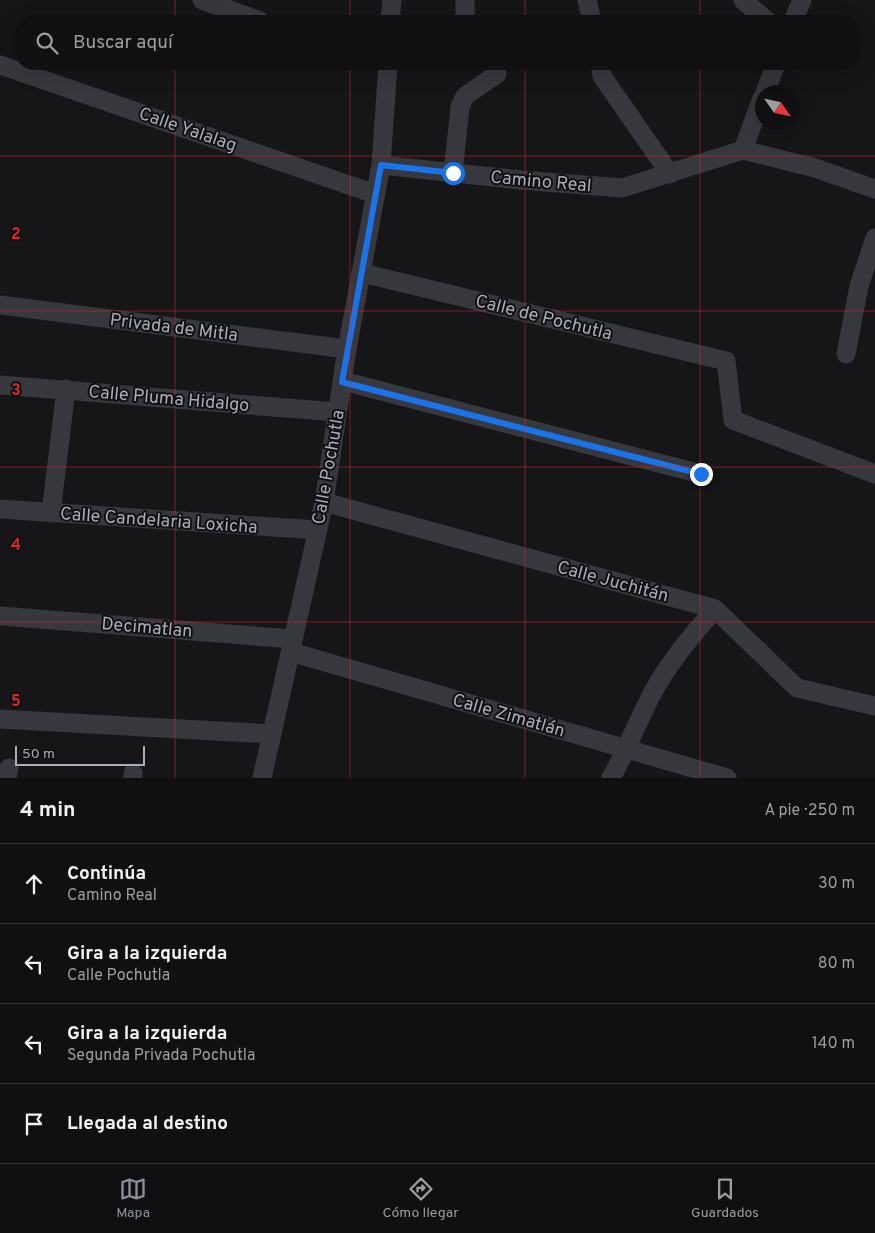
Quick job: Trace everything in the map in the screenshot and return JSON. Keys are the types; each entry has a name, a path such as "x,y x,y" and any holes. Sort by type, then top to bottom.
{"street":[{"path":"202,0 243,15"},
{"path":"391,15 392,0"},
{"path":"465,0 465,15"},
{"path":"587,0 591,15"},
{"path":"743,0 760,15"},
{"path":"796,15 802,0"},
{"name":"Calle Yalalag","path":"0,65 375,194"},
{"name":"Calle Pochutla","path":"262,778 324,502 347,349 381,165 384,70"},
{"path":"601,70 602,76 670,174"},
{"path":"768,85 774,70"},
{"path":"453,173 460,107 465,96 497,74"},
{"path":"755,116 742,150 815,168 875,189"},
{"name":"Camino Real","path":"381,165 622,188 742,150"},
{"path":"846,354 867,289 875,238"},
{"name":"Calle de Pochutla","path":"362,273 726,361 733,420 875,474"},
{"name":"Privada de Mitla","path":"0,305 347,349"},
{"path":"342,382 701,474"},
{"name":"Calle Pluma Hidalgo","path":"0,385 337,412"},
{"path":"51,513 66,389"},
{"name":"Calle Juchitán","path":"324,502 716,609 751,641 797,688 875,706"},
{"name":"Calle Candelaria Loxicha","path":"0,509 317,530"},
{"path":"611,778 628,749 654,691 686,642 716,609"},
{"name":"Decimatlan","path":"0,616 292,646"},
{"name":"Calle Zimatlán","path":"292,646 727,778"},
{"path":"0,719 272,734"}],"route":[{"path":"453,173 381,165 342,382 701,474"}]}
